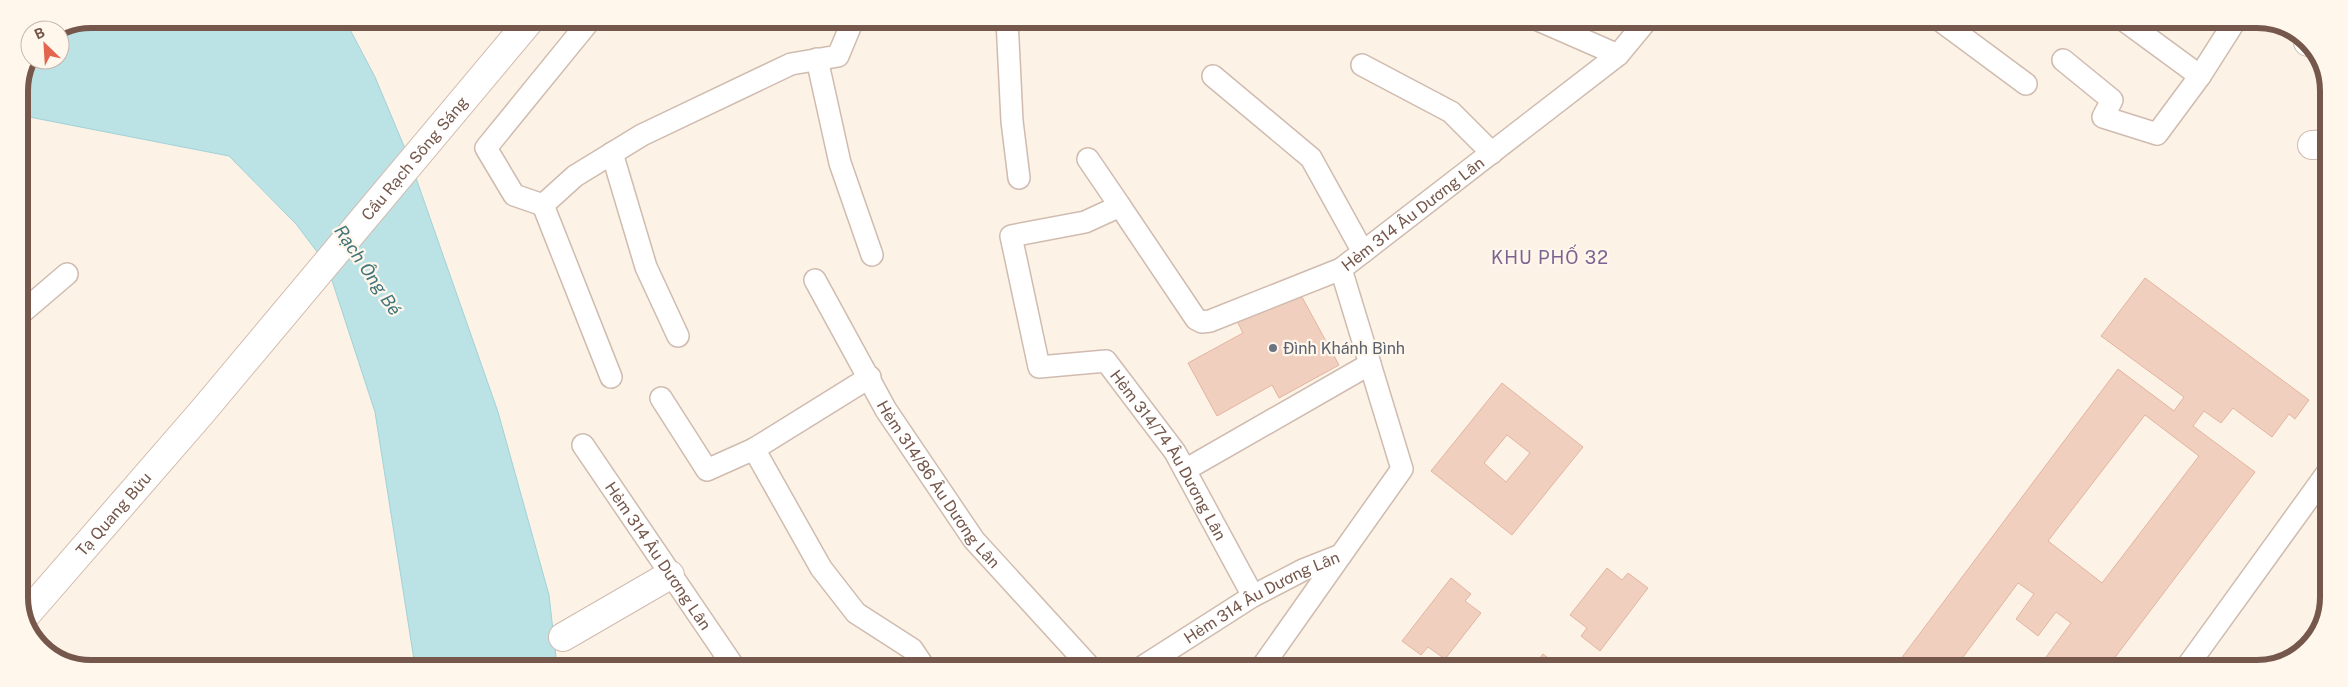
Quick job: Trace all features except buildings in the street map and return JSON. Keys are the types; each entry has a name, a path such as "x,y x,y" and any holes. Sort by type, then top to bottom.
{"main road":[{"name":"Cầu Rạch Sông Sáng","path":"202,412 523,28"},
{"name":"Tạ Quang Bửu","path":"29,611 202,412"},
{"path":"563,638 670,575"}],"lane":[{"path":"584,28 486,148 514,195 543,205 611,377"},
{"path":"543,205 575,176 642,135 791,64 838,56 850,28"},
{"path":"1007,28 1012,121 1018,178"},
{"path":"1557,28 1618,54"},
{"name":"Hẻm 314 Âu Dương Lân","path":"1153,660 1253,596 1303,570 1341,555 1402,469 1342,269 1618,54 1640,28"},
{"path":"1950,28 2026,84"},
{"path":"2135,28 2200,76"},
{"path":"2063,60 2112,100 2104,117 2157,134 2200,76 2231,28"},
{"path":"817,60 840,163 872,254"},
{"path":"1362,65 1450,112 1492,153"},
{"path":"1213,76 1311,158 1362,252"},
{"path":"612,153 646,267 678,336"},
{"path":"1088,159 1196,319 1202,322 1210,322 1342,269"},
{"name":"Hẻm 314/74 Âu Dương Lân","path":"1120,206 1085,222 1012,236 1039,368 1106,361 1175,452 1253,596"},
{"path":"28,307 67,274"},
{"name":"Hẻm 314/86 Âu Dương Lân","path":"815,280 870,377 886,410 974,540 1084,660"},
{"path":"1185,470 1370,364"},
{"path":"661,398 707,470 754,449 870,377"},
{"name":"Hẻm 314 Âu Dương Lân","path":"583,445 729,660"},
{"path":"754,449 821,568 856,612 912,649 919,660"},
{"path":"2192,660 2320,484"},
{"path":"1267,660 1341,555"}],"water":[{"name":"Rạch Ông Bé","path":"349,28 375,77 409,158 498,412 549,595 556,660 414,660 375,412 327,265 296,224 229,156 28,117 29,78 31,70 70,70 70,31 78,29"}],"place":[{"name":"Đình Khánh Bình","path":"1273,348"}],"district":[{"name":"KHU PHỐ 32","path":"1550,257"}]}
